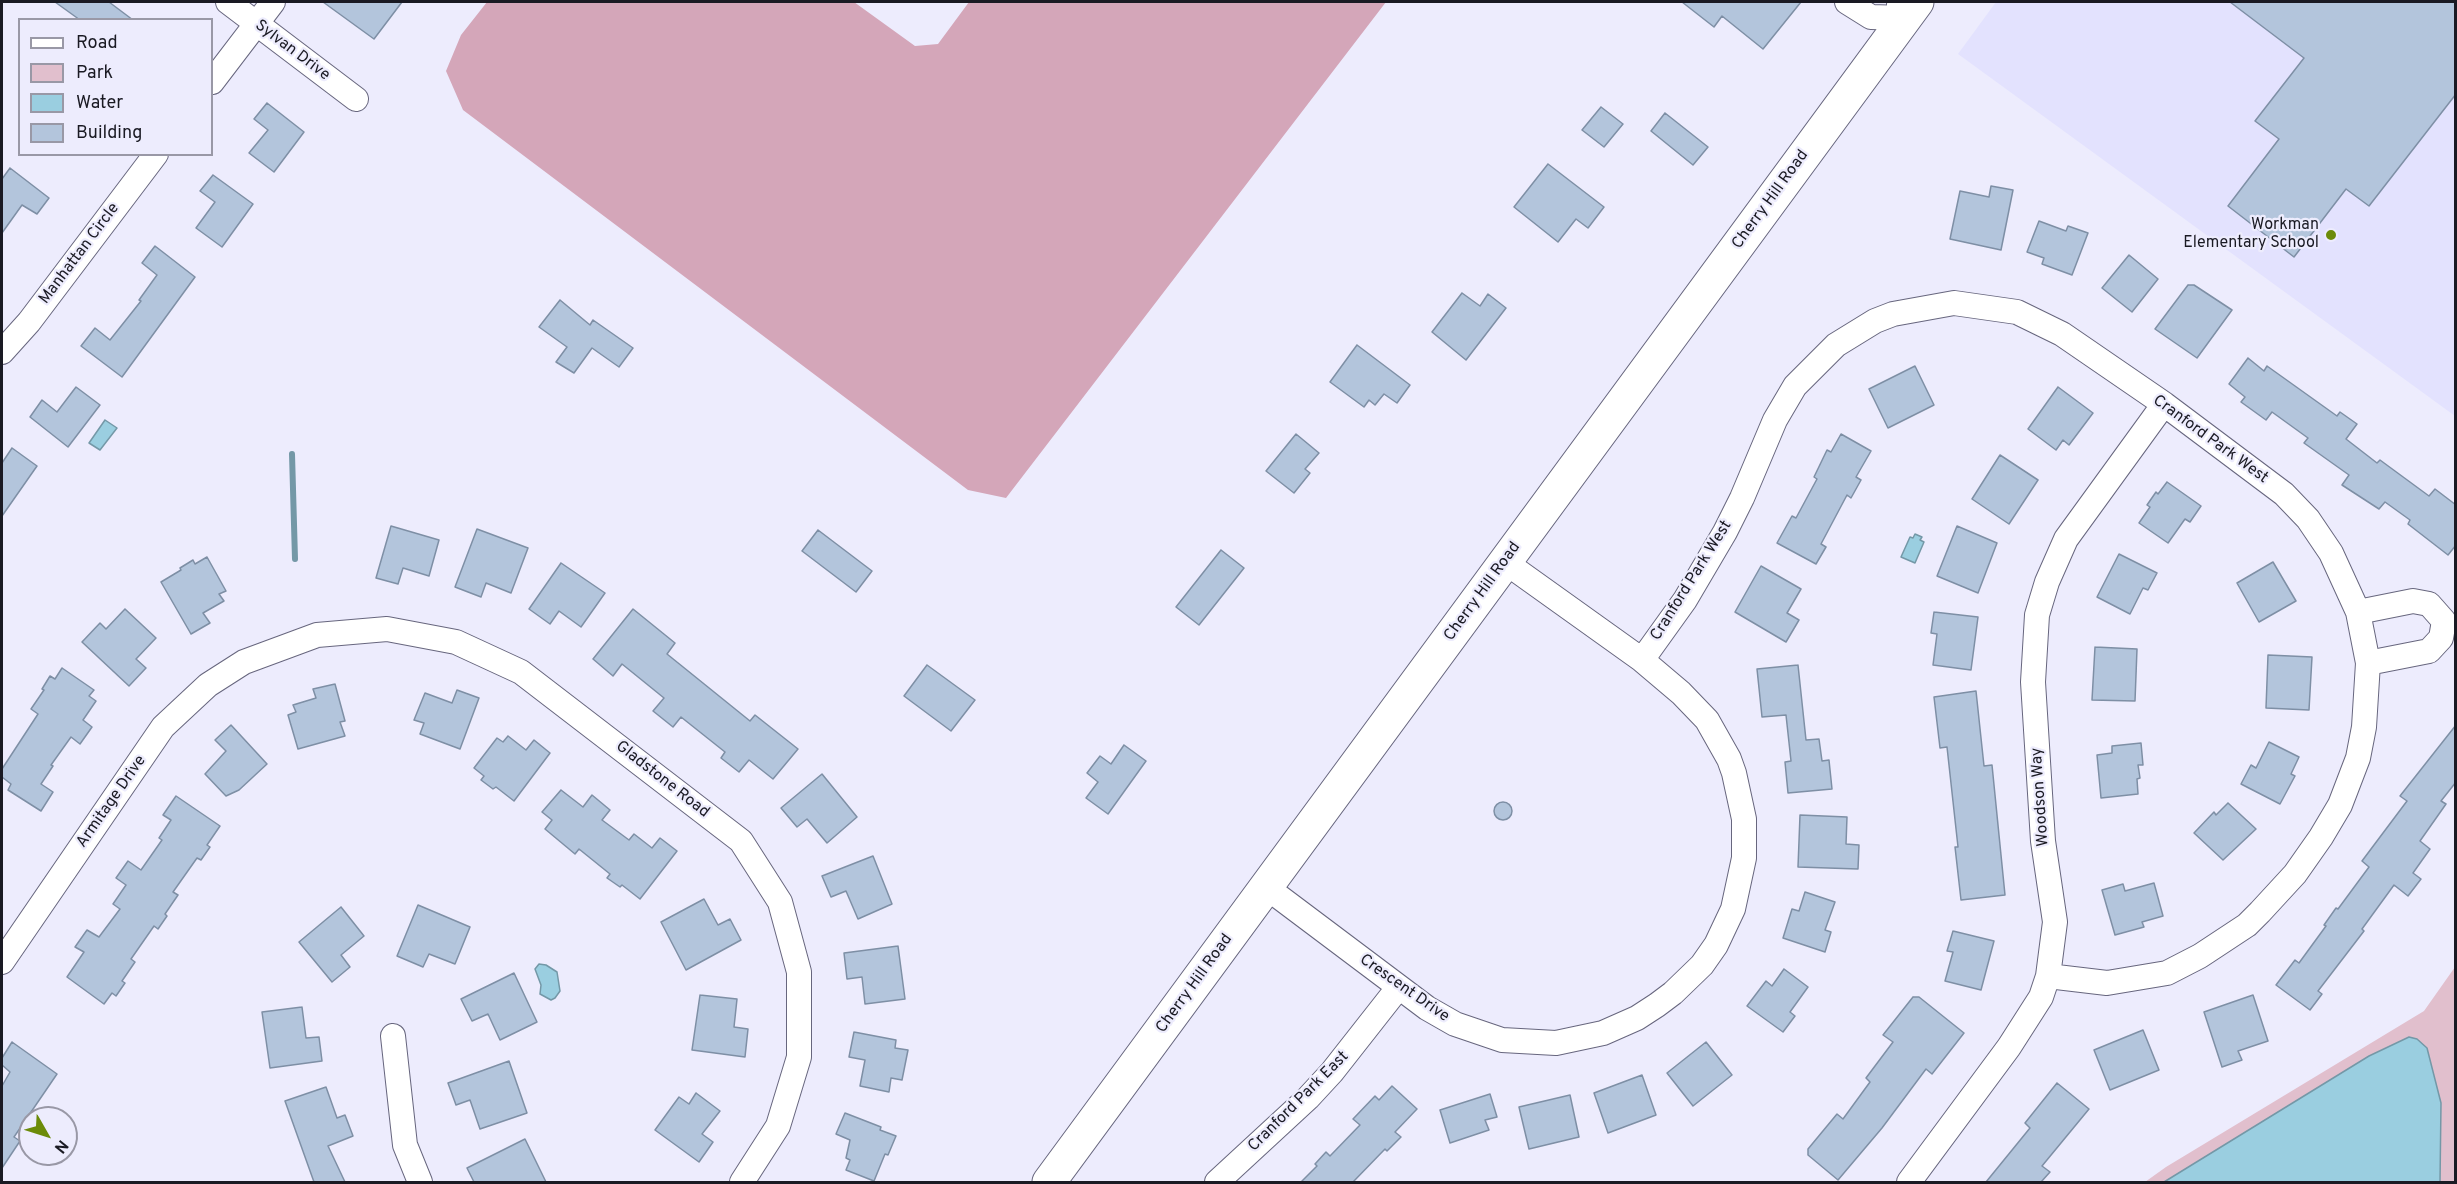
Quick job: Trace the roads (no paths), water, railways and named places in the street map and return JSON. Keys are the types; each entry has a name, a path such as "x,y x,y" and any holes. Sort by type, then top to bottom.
{"main road":[{"name":"Cherry Hill Road","path":"1049,1182 1505,562 1906,7"}],"street":[{"name":"Sylvan Drive","path":"228,2 356,99"},
{"path":"213,81 273,2"},
{"path":"1847,2 1871,17 1906,7"},
{"name":"Manhattan Circle","path":"2,352 29,322 154,156"},
{"name":"Cranford Park West","path":"1642,660 1684,600 1725,532 1775,420 1795,386 1836,345 1875,321 1893,314 1954,303 2017,312 2062,334 2164,404 2284,494 2308,519 2331,553 2358,612 2368,663 2364,727 2352,777 2340,805 2295,874 2247,925 2214,948 2167,973 2107,984 2048,976"},
{"name":"Woodson Way","path":"1909,1182 2009,1047 2041,997 2048,976 2055,922 2043,841 2032,682 2037,615 2047,582 2066,539 2164,404"},
{"name":"Crescent Drive","path":"1266,887 1398,988 1455,1024 1488,1037 1516,1042 1556,1043 1603,1033 1637,1018 1673,993 1702,965 1726,926 1739,887 1746,841 1741,800 1729,759 1707,720 1681,693 1642,660 1505,562"},
{"path":"2358,612 2413,601 2429,604 2444,621 2441,638 2429,651 2368,663"},
{"name":"Gladstone Road","path":"244,662 317,635 387,629 456,642 521,672 741,841 780,902 799,972 799,1058 778,1126 742,1182"},
{"name":"Armitage Drive","path":"2,962 163,727 208,685 244,662"},
{"name":"Cranford Park East","path":"1217,1182 1308,1098 1332,1072 1398,988"},
{"path":"393,1036 405,1145 420,1182"}],"water":[{"path":"105,420 117,428 100,450 89,443"},
{"path":"1915,534 1922,537 1920,540 1924,542 1915,563 1901,557 1910,537 1913,538"},
{"path":"539,964 546,965 557,972 560,991 551,1000 540,994 541,985 535,969"},
{"path":"2409,1037 2417,1039 2427,1048 2441,1103 2440,1182 2164,1182 2369,1056"}],"waterway":[{"path":"292,454 295,559"}],"place":[{"name":"Workman Elementary School","path":"2331,235"}]}
